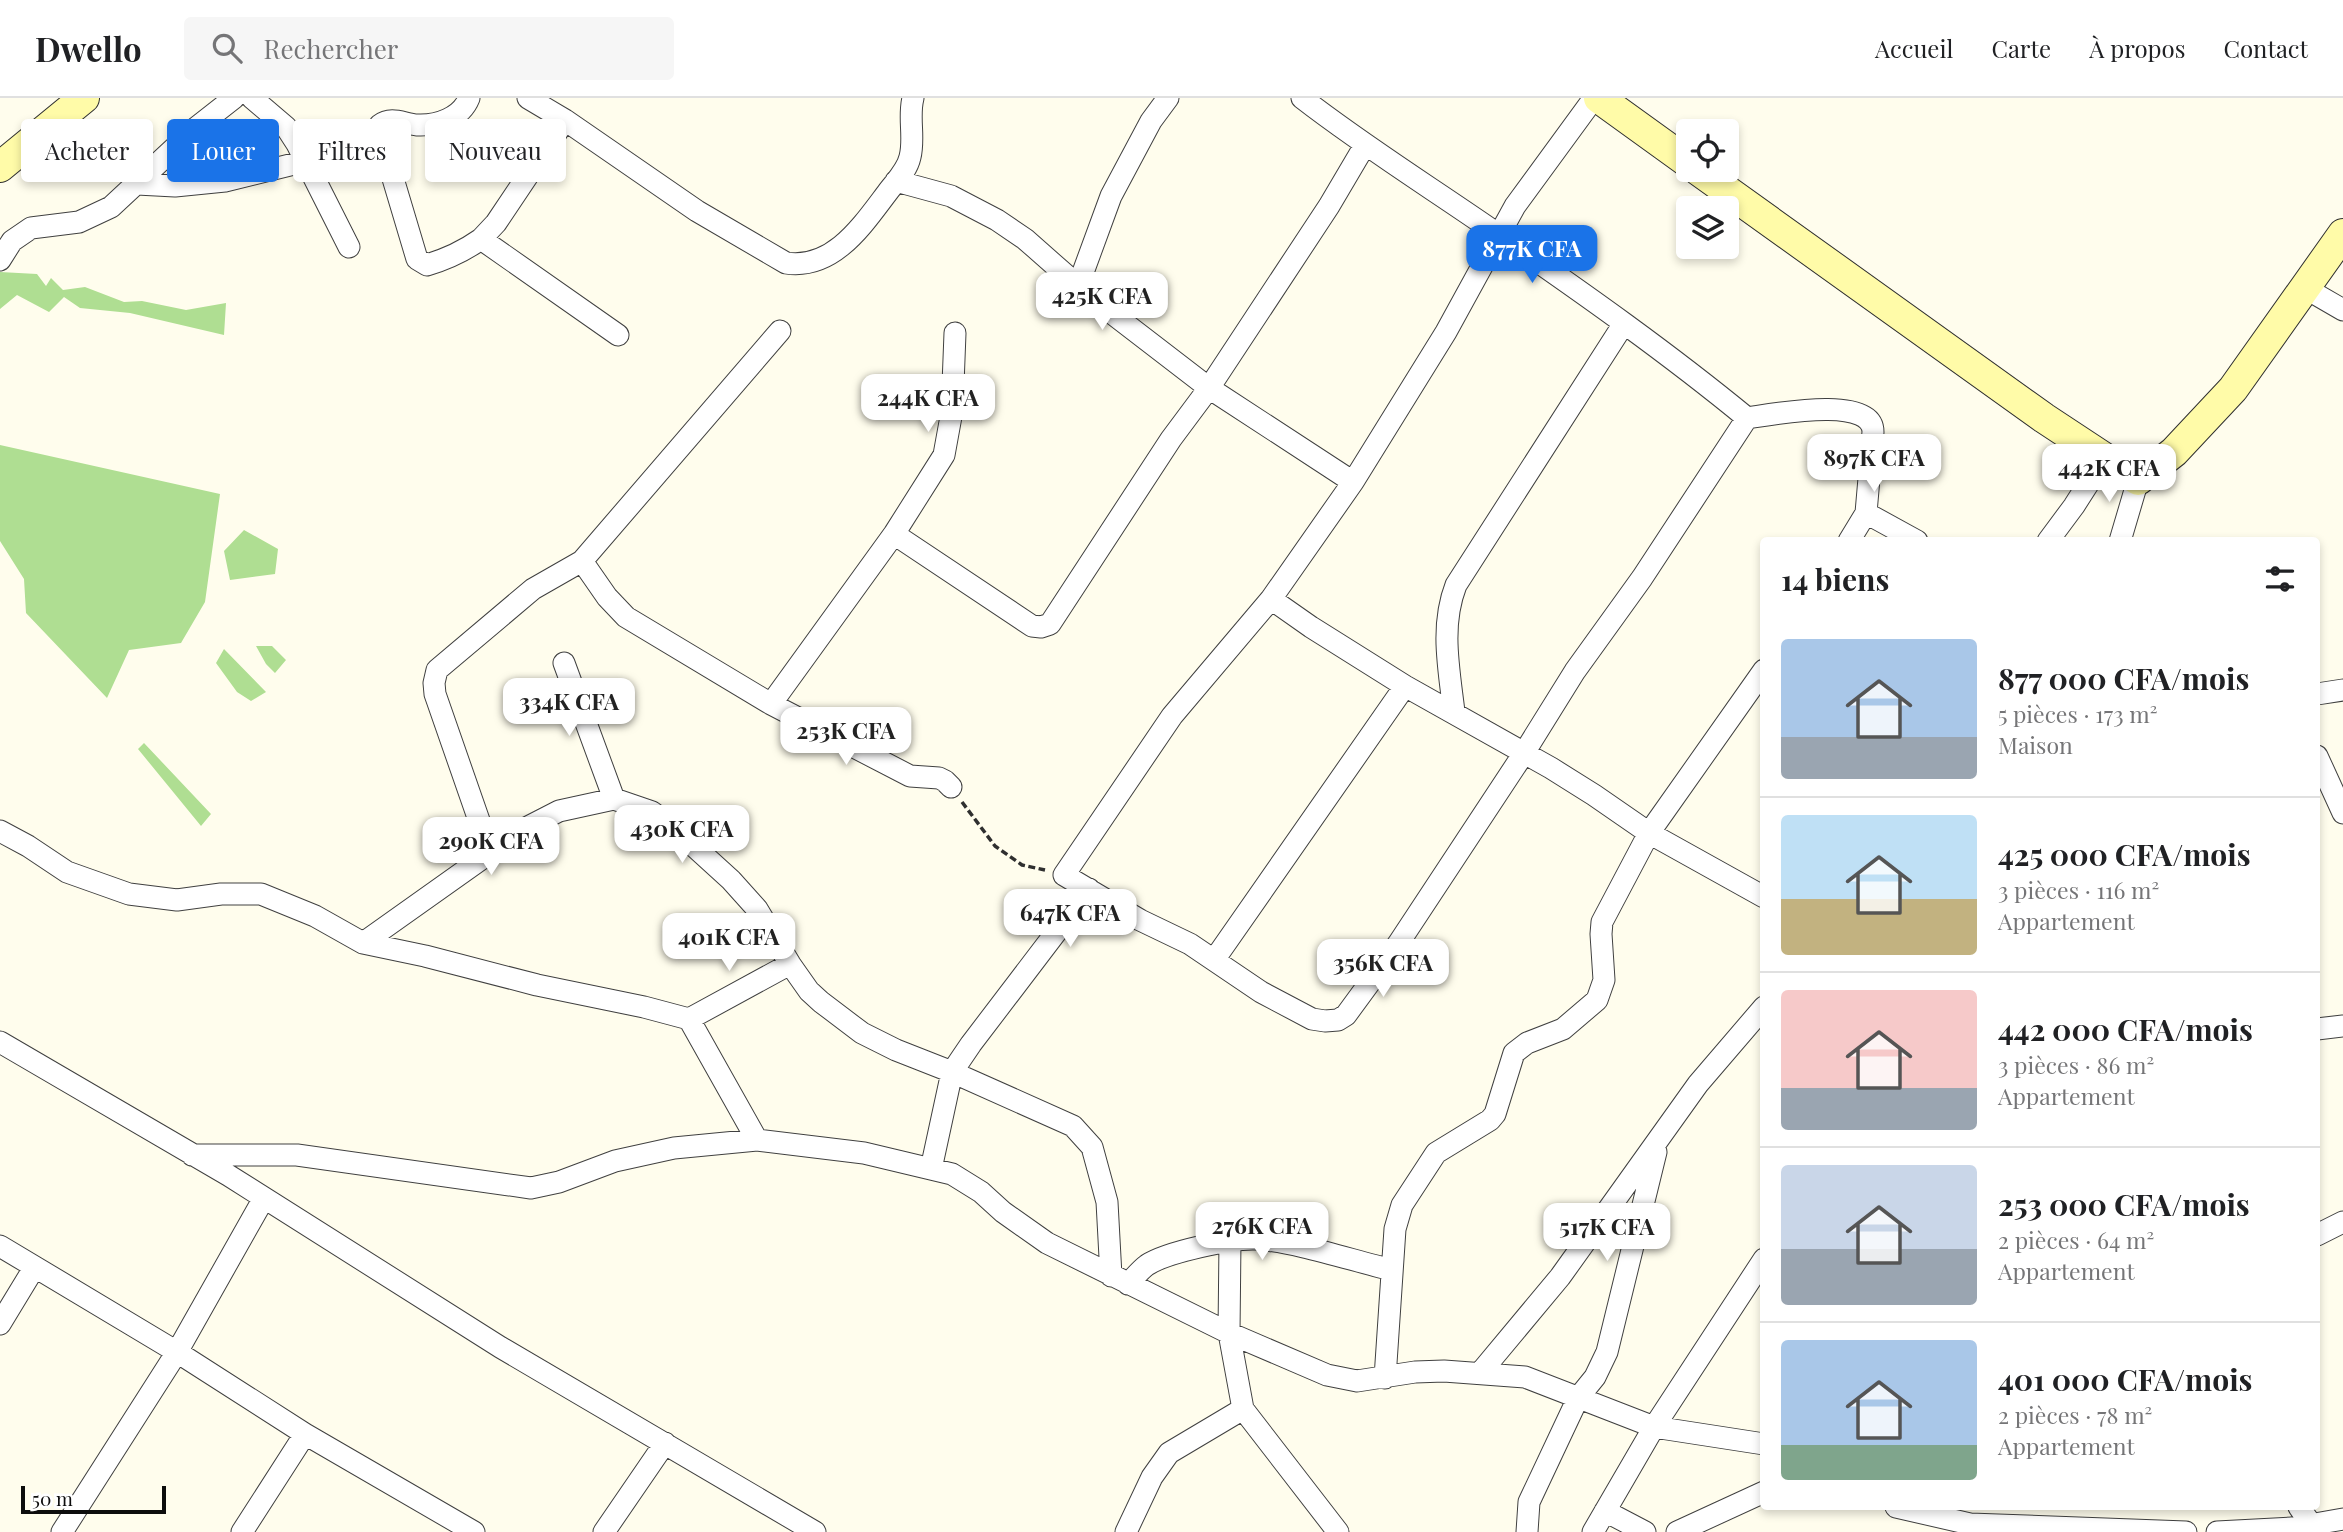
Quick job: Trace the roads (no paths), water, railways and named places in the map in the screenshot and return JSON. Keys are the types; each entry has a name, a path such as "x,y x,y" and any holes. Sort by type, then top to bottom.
{"street":[{"path":"0,167 84,98"},
{"path":"0,260 12,241 31,228 79,222 111,207 197,127 234,98"},
{"path":"252,98 286,127 293,139"},
{"path":"469,98 453,118 417,125 390,120 383,122 379,129 417,259 427,265 456,255 481,239 496,223 523,182"},
{"path":"528,98 563,119"},
{"path":"566,121 697,211 786,263 796,264 817,261 844,244 906,169 910,157 910,109 913,98"},
{"path":"1078,286 1111,196 1152,121 1168,98"},
{"path":"1302,98 1668,356 1747,418 1832,409 1850,411 1870,421 1873,432 1866,513 1851,537"},
{"path":"1676,154 1596,98 1515,206 1446,332 1353,482 1271,599 1172,716 1064,875 1140,920 1190,944 1261,992 1312,1020 1338,1020 1346,1015 1398,944 1575,671 1642,578 1747,418"},
{"path":"894,534 1032,626 1050,624 1171,439 1209,388 1366,145"},
{"path":"137,184 175,186 225,181 293,164"},
{"path":"896,181 951,196 977,208 1026,239 1078,286 1209,388 1353,482"},
{"path":"316,182 349,247"},
{"path":"1715,182 2137,480"},
{"path":"2124,537 2137,480 2174,452 2225,399 2343,234"},
{"path":"481,239 618,335"},
{"path":"2305,288 2343,310"},
{"path":"1454,712 1446,624 1449,603 1456,585 1623,325"},
{"path":"490,852 435,694 437,670 533,589 582,561 780,331"},
{"path":"771,704 894,534 944,455 952,411 955,333"},
{"path":"2051,537 2104,459"},
{"path":"1866,513 1910,537"},
{"path":"582,561 607,597 626,617 771,704 910,776 939,778 951,787"},
{"path":"1271,599 1311,628 1405,686 1594,795 1649,833 1760,895"},
{"path":"564,663 614,799"},
{"path":"1385,1378 1395,1229 1402,1205 1436,1153 1490,1120 1497,1107 1508,1064 1514,1053 1527,1042 1563,1029 1597,1000 1604,980 1602,922 1649,833 1760,676"},
{"path":"1214,961 1405,686"},
{"path":"2320,694 2343,691"},
{"path":"2320,762 2343,813"},
{"path":"363,943 522,830 559,811 614,799 652,812 675,829 731,880 757,909 809,991 862,1033 1073,1126 1092,1147 1107,1202 1120,1280"},
{"path":"0,831 67,872 129,894 177,900 221,894 261,894 314,916 363,943 537,985 644,1007 689,1020 757,1140"},
{"path":"931,1169 952,1072 1089,889"},
{"path":"689,1020 790,964"},
{"path":"1480,1373 1560,1277 1698,1084 1760,1012"},
{"path":"2320,1030 2343,1026"},
{"path":"0,1042 264,1198 500,1347 816,1532"},
{"path":"192,1155 297,1155 531,1188 559,1182 627,1158 674,1148 757,1140 864,1153 952,1174 981,1192 1003,1212 1046,1243 1229,1333 1327,1375 1357,1381 1415,1372 1525,1377 1654,1427 1760,1443"},
{"path":"1527,1532 1529,1502 1578,1398 1595,1377 1608,1352 1658,1140"},
{"path":"62,1532 177,1352 264,1198"},
{"path":"2320,1234 2343,1222"},
{"path":"1120,1280 1169,1255 1230,1241 1256,1239 1392,1270"},
{"path":"1230,1241 1229,1333 1242,1409 1338,1532"},
{"path":"0,1247 177,1352 305,1434 474,1532"},
{"path":"1592,1532 1654,1427 1760,1265"},
{"path":"0,1324 34,1268"},
{"path":"1126,1532 1152,1476 1169,1453 1242,1409"},
{"path":"242,1532 305,1434"},
{"path":"604,1532 665,1443"},
{"path":"1677,1532 1760,1494"},
{"path":"1907,1510 1970,1528 2186,1532"},
{"path":"1605,1511 1645,1532"},
{"path":"2217,1532 2299,1523 2338,1524"}]}
